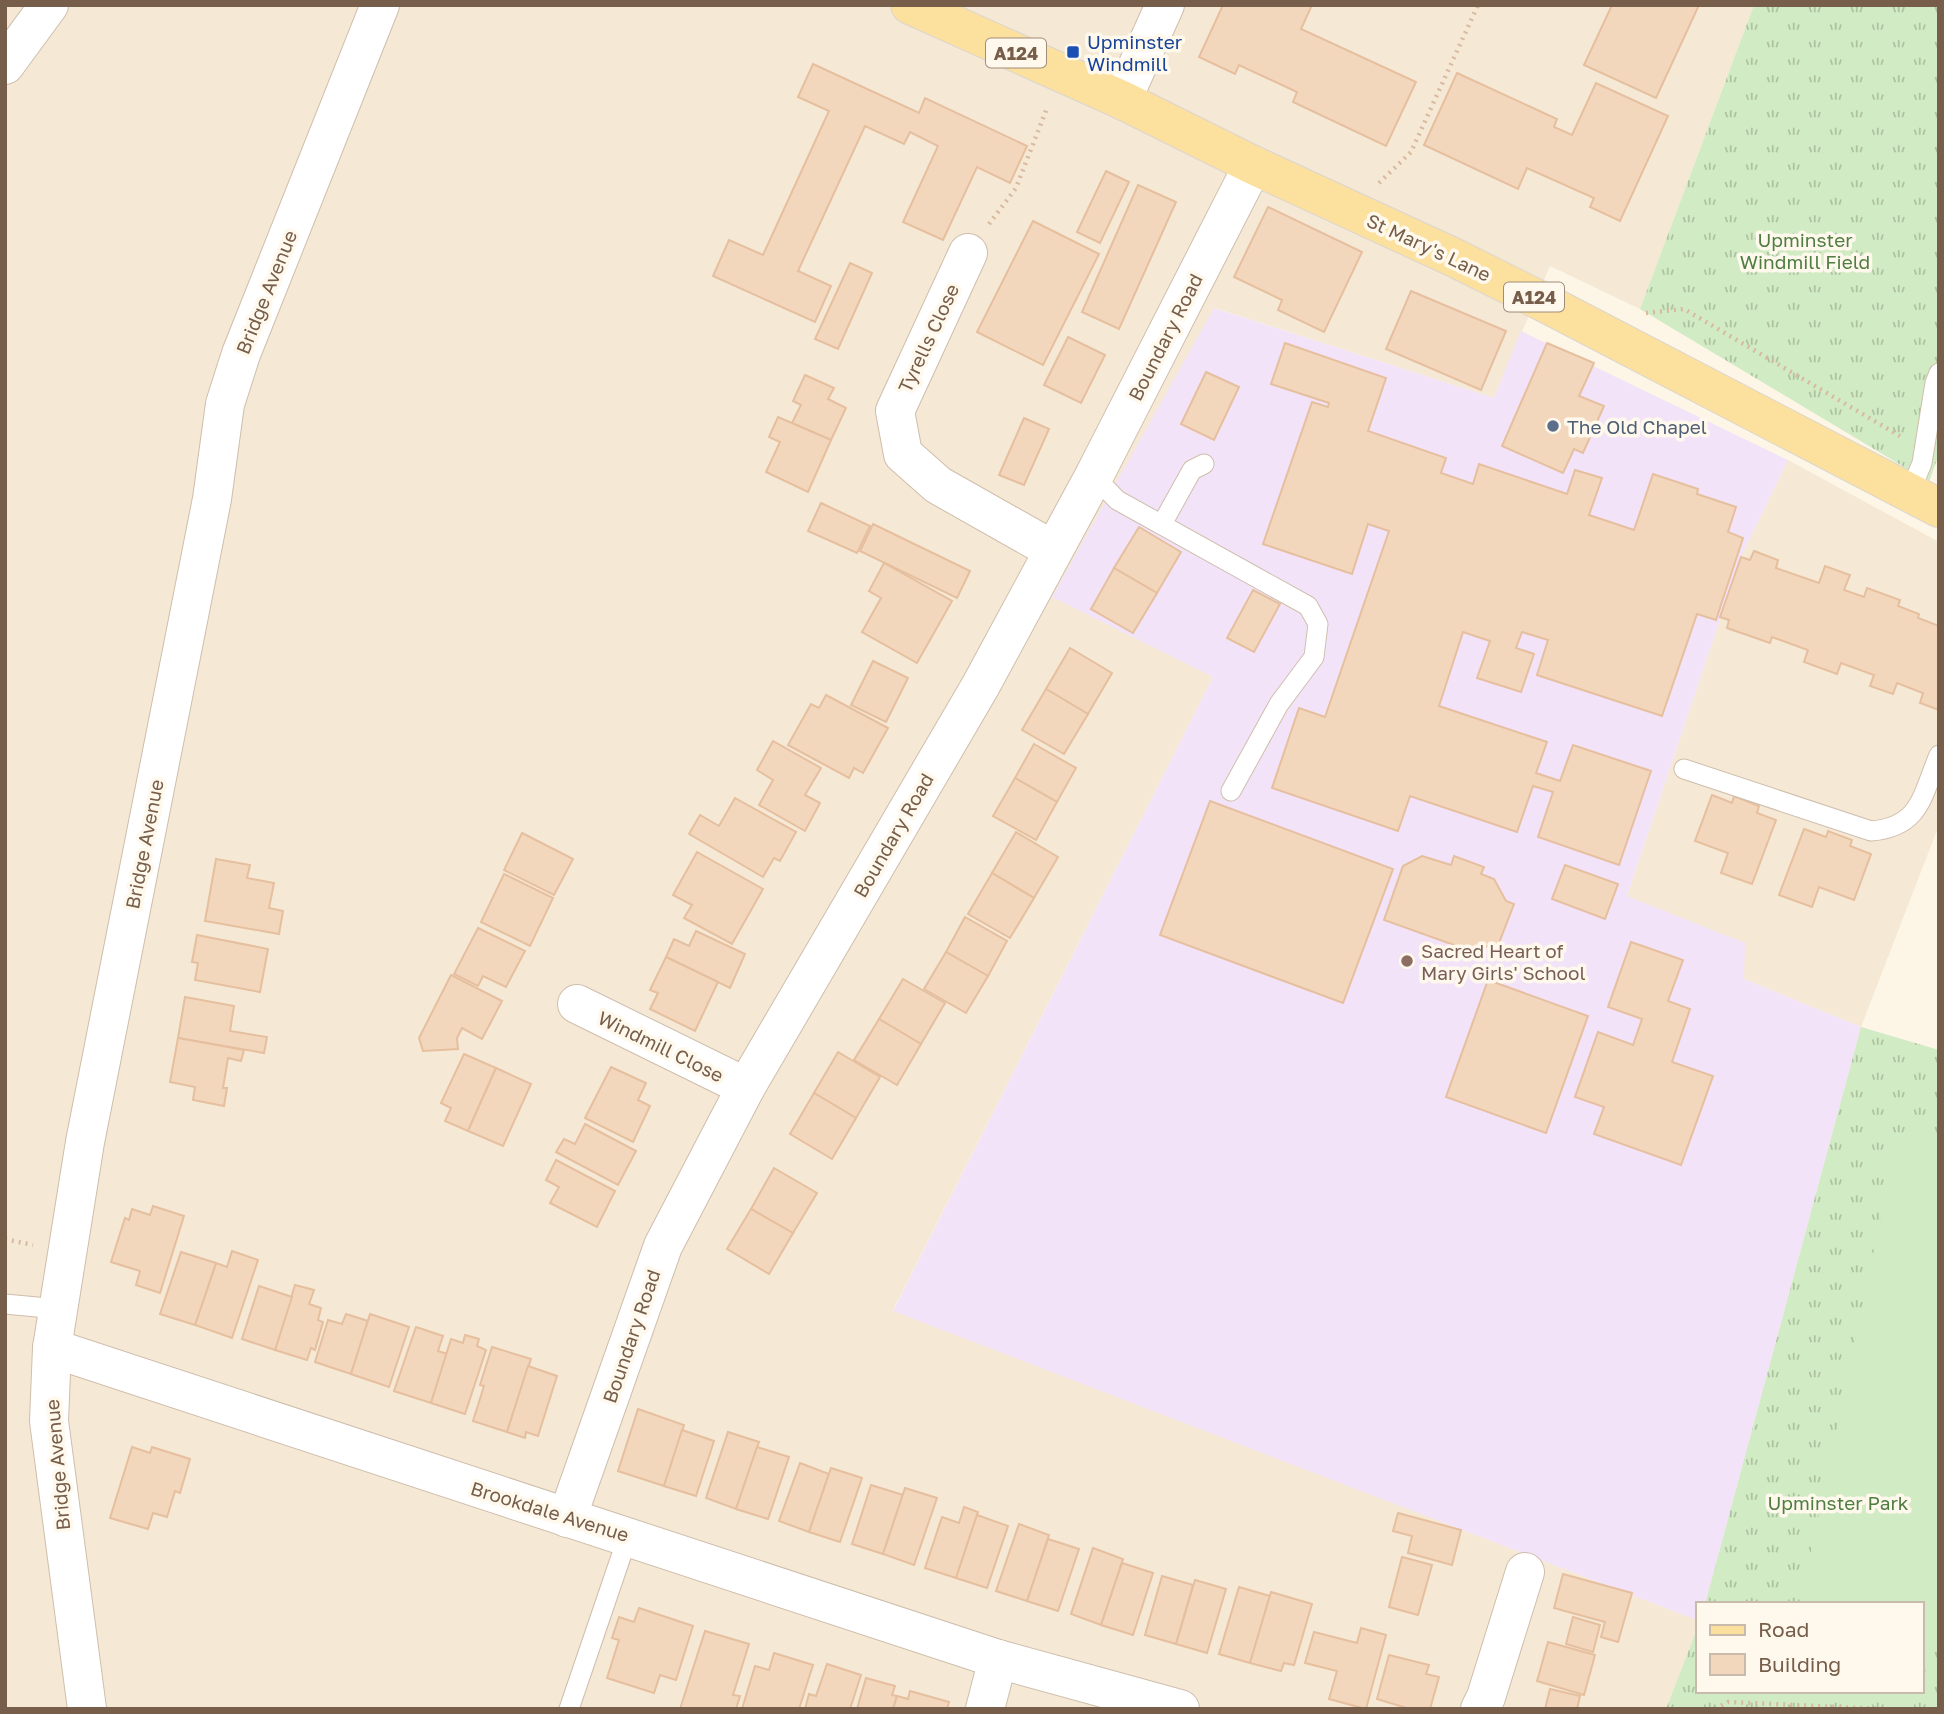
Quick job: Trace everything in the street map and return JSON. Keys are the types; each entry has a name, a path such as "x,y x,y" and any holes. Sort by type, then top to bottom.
{"main road":[{"name":"St Mary's Lane","path":"910,5 1122,100 1253,165 1455,258 1924,500"}],"street":[{"path":"5,65 49,5"},
{"name":"Bridge Avenue","path":"87,1709 49,1421 52,1348 85,1142 212,499 225,404 241,354 380,5"},
{"path":"1122,100 1165,5"},
{"name":"Boundary Road","path":"567,1518 663,1247 746,1087 981,685 1094,476 1253,165"},
{"name":"Tyrells Close","path":"968,253 895,411 903,454 939,485 1053,550"},
{"name":"Windmill Close","path":"577,1004 746,1087"},
{"name":"Brookdale Avenue","path":"52,1348 998,1659 1180,1709"},
{"path":"1480,1709 1525,1572"},
{"path":"985,1709 998,1659"}],"lane":[{"path":"1924,500 1922,463 1939,373"},
{"path":"1162,524 1192,470 1204,464"},
{"path":"1094,476 1117,500 1308,607 1318,624 1314,657 1279,704 1231,791"},
{"path":"1684,769 1871,831 1890,829 1905,822 1916,811 1939,755"},
{"path":"5,1304 58,1309"},
{"path":"569,1709 628,1536"}],"path":[{"path":"1351,211 1411,152 1478,5"},
{"path":"968,253 1016,188 1059,73"},
{"path":"1621,343 1637,313 1684,309 1924,451"},
{"path":"1715,1709 1728,1702 1883,1709"}],"shaded area":[{"path":"5,5 1754,5 1640,309 1550,266 1494,398 1215,308 1213,677 893,1310 1696,1620 1696,1632 1666,1709 5,1709"},
{"name":"Sacred Heart of Mary Girls' School","path":"1214,308 1494,398 1521,331 1788,460 1741,557 1627,896 1745,943 1744,979 1861,1027 1706,1602 1696,1602 1696,1620 893,1311 1213,677 1052,597"},
{"path":"1788,460 1939,542 1939,825 1861,1027 1744,979 1627,896 1741,557"}],"green space":[{"name":"Upminster Windmill Field","path":"1754,5 1939,5 1939,454 1929,482 1640,309"},
{"name":"Upminster Park","path":"1861,1027 1939,1050 1939,1709 1666,1709 1696,1632 1696,1693 1923,1693 1923,1602 1706,1602"},
{"path":"1898,1135 1939,1143 1939,1648 1923,1645 1923,1602 1800,1602"}],"building":[{"path":"1223,5 1312,5 1301,29 1416,82 1386,146 1293,102 1297,92 1239,65 1235,74 1199,57"},
{"path":"1612,5 1699,5 1656,98 1584,65"},
{"path":"813,64 919,113 925,98 1027,146 1010,183 977,167 943,240 903,222 938,146 910,132 904,144 865,126 798,271 831,286 815,322 713,276 729,240 763,255 829,111 798,97"},
{"path":"1457,73 1557,119 1554,127 1572,135 1596,83 1668,116 1620,221 1590,207 1594,198 1527,168 1518,189 1424,145"},
{"path":"1106,171 1129,182 1100,243 1077,232"},
{"path":"1138,185 1176,202 1119,329 1082,312"},
{"path":"1268,207 1362,252 1324,332 1278,310 1282,300 1234,277"},
{"path":"1033,221 1099,254 1043,365 977,332"},
{"path":"850,263 872,273 838,349 815,339"},
{"path":"1411,291 1506,331 1481,390 1386,349"},
{"path":"1068,337 1105,355 1081,403 1044,385"},
{"path":"1285,343 1386,378 1368,431 1446,458 1441,473 1473,484 1479,464 1567,494 1575,470 1602,478 1589,515 1634,530 1653,474 1698,489 1697,494 1736,507 1728,532 1743,538 1716,620 1697,614 1662,716 1537,675 1548,640 1522,632 1516,648 1534,654 1521,692 1477,678 1490,641 1463,632 1439,706 1547,742 1536,773 1560,781 1573,745 1651,771 1619,865 1538,837 1553,792 1533,786 1517,832 1410,796 1398,831 1272,788 1299,708 1325,717 1389,531 1368,524 1352,574 1263,544 1312,402 1328,407 1329,403 1271,384"},
{"name":"The Old Chapel","path":"1547,343 1594,363 1579,396 1604,406 1583,453 1574,449 1563,473 1502,446"},
{"path":"1206,372 1239,387 1214,440 1181,424"},
{"path":"805,375 834,388 828,399 846,408 831,440 792,423 801,405 793,401"},
{"path":"778,417 831,440 808,492 766,472 780,442 769,437"},
{"path":"1024,418 1049,429 1024,485 999,475"},
{"path":"821,503 870,526 857,553 808,531"},
{"path":"873,524 970,571 957,598 860,551"},
{"path":"1139,527 1181,552 1157,593 1114,568"},
{"path":"1754,551 1778,560 1776,568 1819,583 1825,566 1850,575 1844,590 1864,597 1867,588 1900,600 1898,606 1939,626 1939,710 1920,703 1923,693 1897,683 1893,694 1870,686 1874,675 1841,663 1837,674 1804,662 1808,650 1772,637 1770,643 1727,628 1729,620 1720,617 1741,557 1750,560"},
{"path":"884,563 952,601 917,663 862,632 881,598 869,591"},
{"path":"1114,568 1157,593 1133,633 1091,609"},
{"path":"1253,590 1280,604 1254,652 1227,638"},
{"path":"1070,648 1112,673 1088,714 1046,689"},
{"path":"873,661 908,678 886,722 851,705"},
{"path":"1046,689 1088,714 1064,754 1022,730"},
{"path":"826,695 888,728 863,773 854,768 849,778 788,745 811,704 819,708"},
{"path":"773,741 821,768 805,795 820,803 805,831 759,805 773,780 757,770"},
{"path":"1034,744 1076,768 1057,802 1015,778"},
{"path":"1015,778 1057,802 1036,840 993,816"},
{"path":"1712,795 1732,803 1734,796 1759,806 1757,813 1776,820 1752,884 1721,873 1728,853 1695,841"},
{"path":"735,798 796,832 780,861 774,858 763,877 689,834 700,815 719,826"},
{"path":"1210,801 1393,869 1343,1003 1160,935"},
{"path":"1804,829 1826,837 1828,831 1852,840 1850,846 1871,854 1854,900 1819,887 1812,907 1779,895"},
{"path":"1016,832 1058,857 1034,898 992,873"},
{"path":"522,833 573,859 554,895 504,870"},
{"path":"697,852 763,889 732,944 684,918 692,905 673,895"},
{"path":"1422,856 1451,865 1454,856 1484,867 1481,874 1494,879 1506,901 1514,904 1497,948 1489,945 1476,953 1384,920 1403,866"},
{"path":"216,859 250,865 247,878 274,883 269,908 283,911 279,934 205,921"},
{"path":"1565,865 1618,884 1605,919 1552,899"},
{"path":"992,873 1034,898 1010,938 968,914"},
{"path":"504,874 553,898 530,946 481,922"},
{"path":"965,917 1007,941 988,976 946,952"},
{"path":"478,928 525,951 506,987 483,976 478,986 454,974"},
{"path":"696,931 745,954 730,988 666,957 674,939 689,946"},
{"path":"197,935 268,949 260,992 195,980 198,963 192,962"},
{"path":"1631,942 1683,960 1668,1001 1690,1009 1672,1062 1713,1076 1681,1165 1594,1134 1604,1107 1575,1097 1598,1032 1633,1045 1642,1019 1608,1007"},
{"path":"946,952 988,976 966,1013 924,989"},
{"path":"666,957 718,982 695,1031 650,1009 658,993 650,990"},
{"path":"451,975 502,1001 482,1039 462,1028 457,1038 458,1049 423,1051 419,1038"},
{"path":"903,979 945,1003 921,1044 879,1019"},
{"path":"1488,980 1588,1016 1546,1133 1446,1097"},
{"path":"185,997 234,1006 230,1031 267,1037 264,1053 178,1038"},
{"path":"879,1019 921,1044 897,1085 854,1060"},
{"path":"178,1038 244,1050 241,1061 228,1058 223,1088 227,1088 224,1106 193,1100 195,1087 170,1082"},
{"path":"838,1052 880,1077 856,1118 814,1093"},
{"path":"464,1054 496,1068 468,1131 445,1121 451,1108 441,1103"},
{"path":"611,1067 646,1083 638,1100 650,1106 633,1142 585,1118"},
{"path":"496,1068 531,1084 503,1146 468,1131"},
{"path":"814,1093 856,1118 832,1159 790,1134"},
{"path":"585,1124 636,1151 618,1185 556,1152 564,1139 575,1144"},
{"path":"556,1160 615,1191 597,1227 550,1203 559,1187 546,1180"},
{"path":"774,1168 817,1193 793,1233 751,1209"},
{"path":"153,1206 184,1216 160,1293 136,1285 140,1271 111,1262 125,1218 129,1220 132,1209 150,1215"},
{"path":"751,1209 793,1233 769,1274 727,1249"},
{"path":"232,1251 258,1260 232,1338 195,1325 216,1263 227,1267"},
{"path":"181,1252 216,1263 195,1325 160,1314"},
{"path":"295,1285 314,1290 309,1304 321,1308 318,1320 323,1322 315,1350 311,1348 307,1360 275,1350"},
{"path":"259,1286 292,1297 275,1350 242,1339"},
{"path":"346,1314 368,1321 351,1374 315,1362 328,1320 342,1324"},
{"path":"370,1314 409,1327 389,1387 351,1374"},
{"path":"416,1327 443,1336 438,1351 447,1354 431,1403 394,1391"},
{"path":"465,1335 479,1339 477,1346 486,1350 465,1414 431,1403 451,1339 463,1343"},
{"path":"492,1347 531,1359 507,1432 473,1421 484,1386 480,1385"},
{"path":"528,1366 557,1376 538,1436 526,1432 525,1438 507,1432"},
{"path":"638,1409 684,1425 664,1486 618,1471"},
{"path":"682,1430 714,1441 696,1496 664,1486"},
{"path":"728,1432 759,1442 736,1509 706,1498"},
{"path":"132,1447 150,1453 152,1447 190,1459 180,1493 175,1491 167,1517 153,1513 148,1529 110,1518"},
{"path":"757,1447 789,1457 768,1519 736,1509"},
{"path":"800,1463 829,1474 809,1532 779,1521"},
{"path":"831,1468 862,1478 840,1542 809,1532"},
{"path":"871,1485 903,1495 883,1554 852,1544"},
{"path":"905,1488 937,1498 914,1565 883,1554"},
{"path":"964,1507 978,1512 956,1578 925,1568 942,1517 959,1523"},
{"path":"1398,1513 1461,1530 1452,1565 1408,1553 1412,1536 1393,1531"},
{"path":"977,1515 1008,1526 987,1588 956,1578"},
{"path":"1019,1524 1049,1535 1027,1601 996,1591"},
{"path":"1048,1539 1079,1549 1058,1611 1027,1601"},
{"path":"1093,1548 1123,1559 1101,1625 1071,1614"},
{"path":"1402,1557 1432,1565 1418,1615 1389,1607"},
{"path":"1122,1563 1153,1573 1133,1635 1101,1625"},
{"path":"1563,1574 1632,1593 1618,1642 1601,1637 1605,1622 1554,1608"},
{"path":"1162,1576 1193,1585 1176,1644 1145,1635"},
{"path":"1195,1580 1226,1589 1207,1653 1176,1644"},
{"path":"1239,1587 1270,1596 1250,1663 1219,1654"},
{"path":"1271,1592 1312,1604 1294,1665 1284,1663 1281,1671 1250,1663"},
{"path":"639,1608 693,1626 676,1680 660,1675 654,1693 607,1678 619,1640 612,1638 619,1617 634,1622"},
{"path":"1573,1617 1600,1625 1593,1652 1566,1644"},
{"path":"1361,1628 1386,1635 1366,1709 1329,1699 1337,1671 1305,1663 1314,1632 1357,1643"},
{"path":"705,1631 749,1644 733,1695 740,1696 736,1709 680,1709"},
{"path":"1548,1642 1595,1655 1584,1695 1537,1681"},
{"path":"774,1653 813,1665 799,1709 742,1709 755,1666 769,1670"},
{"path":"1389,1655 1429,1665 1426,1674 1439,1677 1430,1709 1410,1709 1377,1699"},
{"path":"827,1664 861,1675 850,1709 805,1709 809,1694 816,1696"},
{"path":"866,1678 895,1686 892,1695 897,1696 893,1709 857,1709"},
{"path":"1550,1689 1580,1696 1577,1709 1545,1709"},
{"path":"910,1691 949,1702 947,1709 893,1709 897,1696 908,1699"}],"place":[{"name":"Upminster Windmill","path":"1073,52"},
{"name":"The Old Chapel","path":"1553,426"},
{"name":"Sacred Heart of Mary Girls' School","path":"1407,961"}]}
